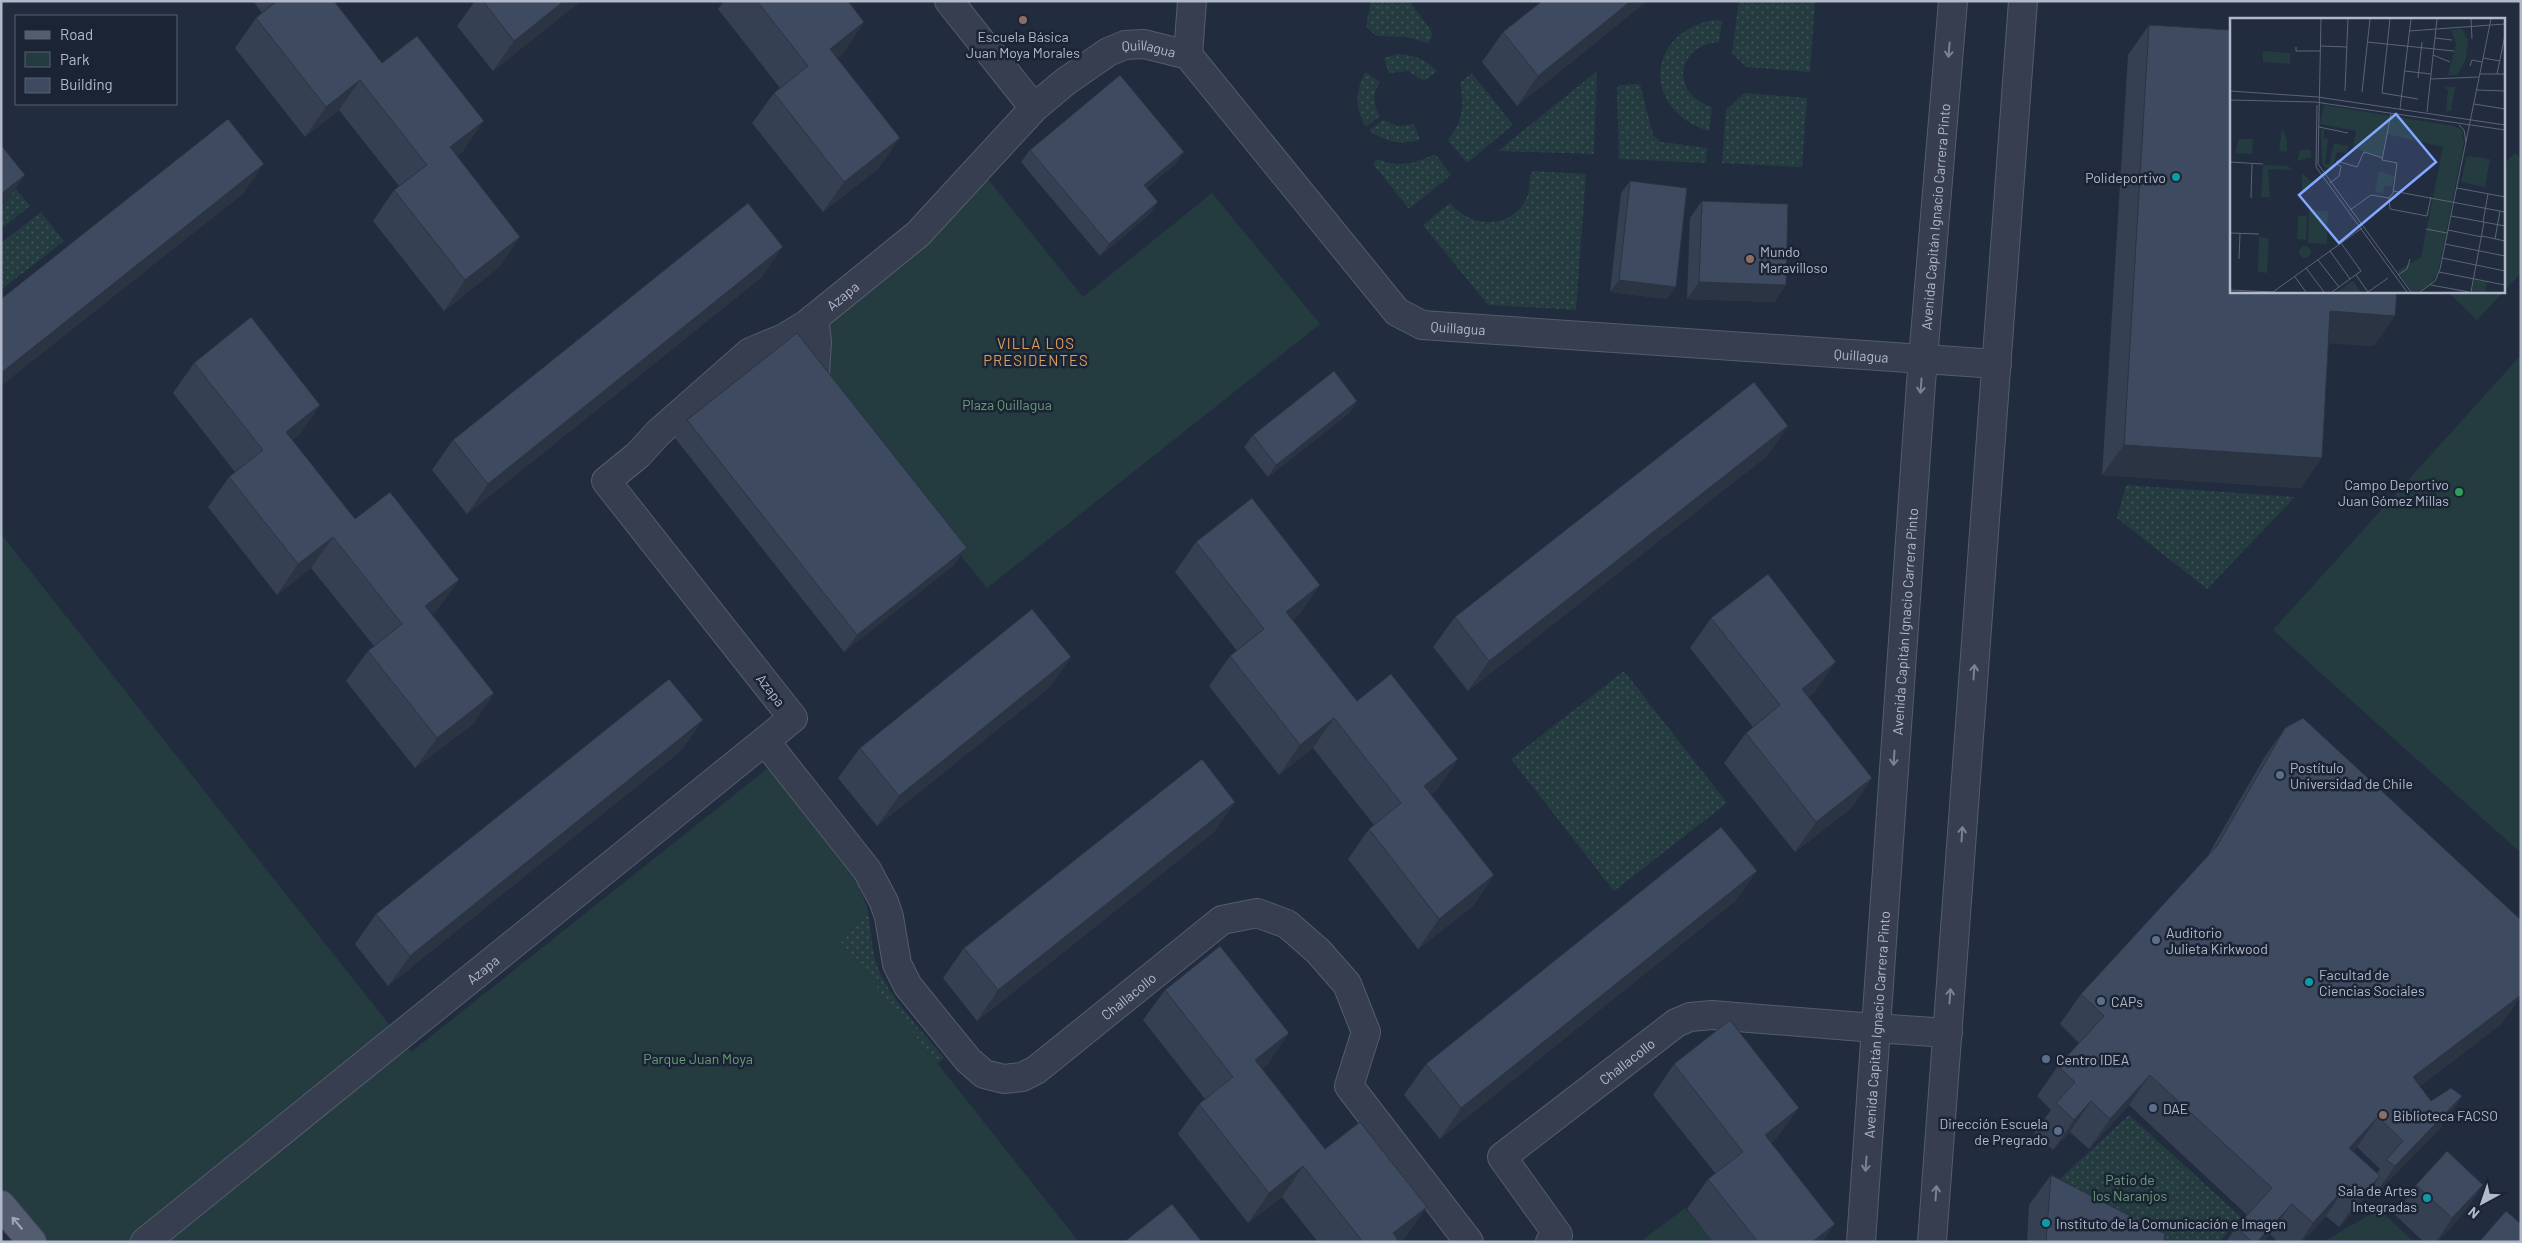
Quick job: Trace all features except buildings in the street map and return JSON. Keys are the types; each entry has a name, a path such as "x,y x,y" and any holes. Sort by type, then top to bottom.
{"main road":[{"path":"1,1204 32,1242"}],"street":[{"path":"949,1 1034,108"},
{"path":"1188,56 1192,1"},
{"name":"Avenida Capitán Ignacio Carrera Pinto","path":"1861,1242 1874,1028 1923,359 1953,1"},
{"path":"1932,1242 2024,1"},
{"name":"Quillagua","path":"1034,108 1065,82 1108,52 1125,45 1144,44 1188,56 1397,312 1422,325 1997,364"},
{"name":"Azapa","path":"144,1242 793,718 606,481 638,455 658,433 750,352 784,338 814,318 918,234 1034,108"},
{"path":"814,318 817,341 815,375"},
{"name":"Challacollo","path":"765,741 867,870 881,894 889,917 897,964 908,986 968,1060 984,1074 1004,1079 1022,1077 1036,1070 1222,920 1256,913 1287,924 1318,951 1347,984 1366,1032 1349,1086 1469,1242"},
{"name":"Challacollo","path":"1550,1242 1558,1235 1502,1157 1676,1023 1690,1017 1712,1015 1874,1028"},
{"path":"1874,1028 1948,1033"}],"green space":[{"path":"1371,1 1409,1 1431,30 1432,37 1428,43 1407,37 1376,36 1366,26"},
{"path":"1739,1 1815,1 1810,72 1746,67 1732,53"},
{"path":"1713,20 1722,21 1719,42 1705,45 1694,52 1687,60 1684,71 1684,82 1689,92 1698,101 1712,107 1709,131 1687,121 1672,107 1663,91 1660,73 1664,56 1674,40 1690,28"},
{"path":"1398,54 1419,58 1437,71 1424,81 1408,71 1389,73 1384,58"},
{"path":"1597,71 1594,154 1498,151"},
{"path":"1365,72 1380,82 1374,99 1380,116 1366,127 1358,107 1359,86"},
{"path":"1472,73 1513,125 1467,163 1448,140 1453,134 1461,113 1460,83"},
{"path":"1640,84 1653,135 1661,142 1707,148 1706,163 1619,159 1617,88 1620,85"},
{"path":"1744,93 1807,98 1802,167 1722,163 1726,110"},
{"path":"1383,120 1398,126 1414,124 1420,140 1393,142 1381,138 1369,130"},
{"path":"2515,153 2521,158 2521,273 2504,291 2504,164"},
{"path":"1435,154 1451,175 1409,209 1373,164 1377,159 1385,162 1406,164"},
{"path":"1,170 30,206 1,229"},
{"path":"1533,171 1586,174 1576,310 1488,305 1423,225 1450,203 1469,218 1480,221 1491,222 1512,216 1521,208 1527,197 1530,177"},
{"name":"Plaza Quillagua","path":"987,178 1083,297 1212,193 1320,324 987,588 822,385 827,316"},
{"path":"41,212 64,241 1,290 1,243"},
{"path":"2448,292 2503,292 2477,320"},
{"name":"Campo Deportivo Juan Gómez Millas","path":"2521,355 2521,853 2273,630"},
{"path":"2126,485 2295,497 2207,589 2117,518"},
{"name":"Parque Juan Moya","path":"1,534 411,1052 768,768 840,857 862,896 868,914 838,938 1079,1242 47,1242 1,1190"},
{"path":"1624,671 1727,803 1614,891 1511,759"},
{"path":"799,807 851,872 863,896 869,916 875,957 882,977 911,1019 944,1058 935,1066 802,900"},
{"name":"Patio de los Naranjos","path":"2129,1115 2241,1217 2219,1242 2118,1242 2036,1201"},
{"path":"1685,1208 1713,1242 1640,1242"},
{"path":"2379,1209 2414,1242 2323,1242"}],"place":[{"name":"Escuela Básica Juan Moya Morales","path":"1023,20"},
{"name":"Polideportivo","path":"2176,177"},
{"name":"Mundo Maravilloso","path":"1750,259"},
{"name":"Campo Deportivo Juan Gómez Millas","path":"2459,492"},
{"name":"Postítulo Universidad de Chile","path":"2280,775"},
{"name":"Auditorio Julieta Kirkwood","path":"2156,940"},
{"name":"Facultad de Ciencias Sociales","path":"2309,982"},
{"name":"CAPs","path":"2101,1001"},
{"name":"Centro IDEA","path":"2046,1059"},
{"name":"DAE","path":"2153,1108"},
{"name":"Biblioteca FACSO","path":"2383,1115"},
{"name":"Dirección Escuela de Pregrado","path":"2058,1131"},
{"name":"Sala de Artes Integradas","path":"2427,1198"},
{"name":"Instituto de la Comunicación e Imagen","path":"2046,1223"}],"district":[{"name":"VILLA LOS PRESIDENTES","path":"1036,352"}]}
